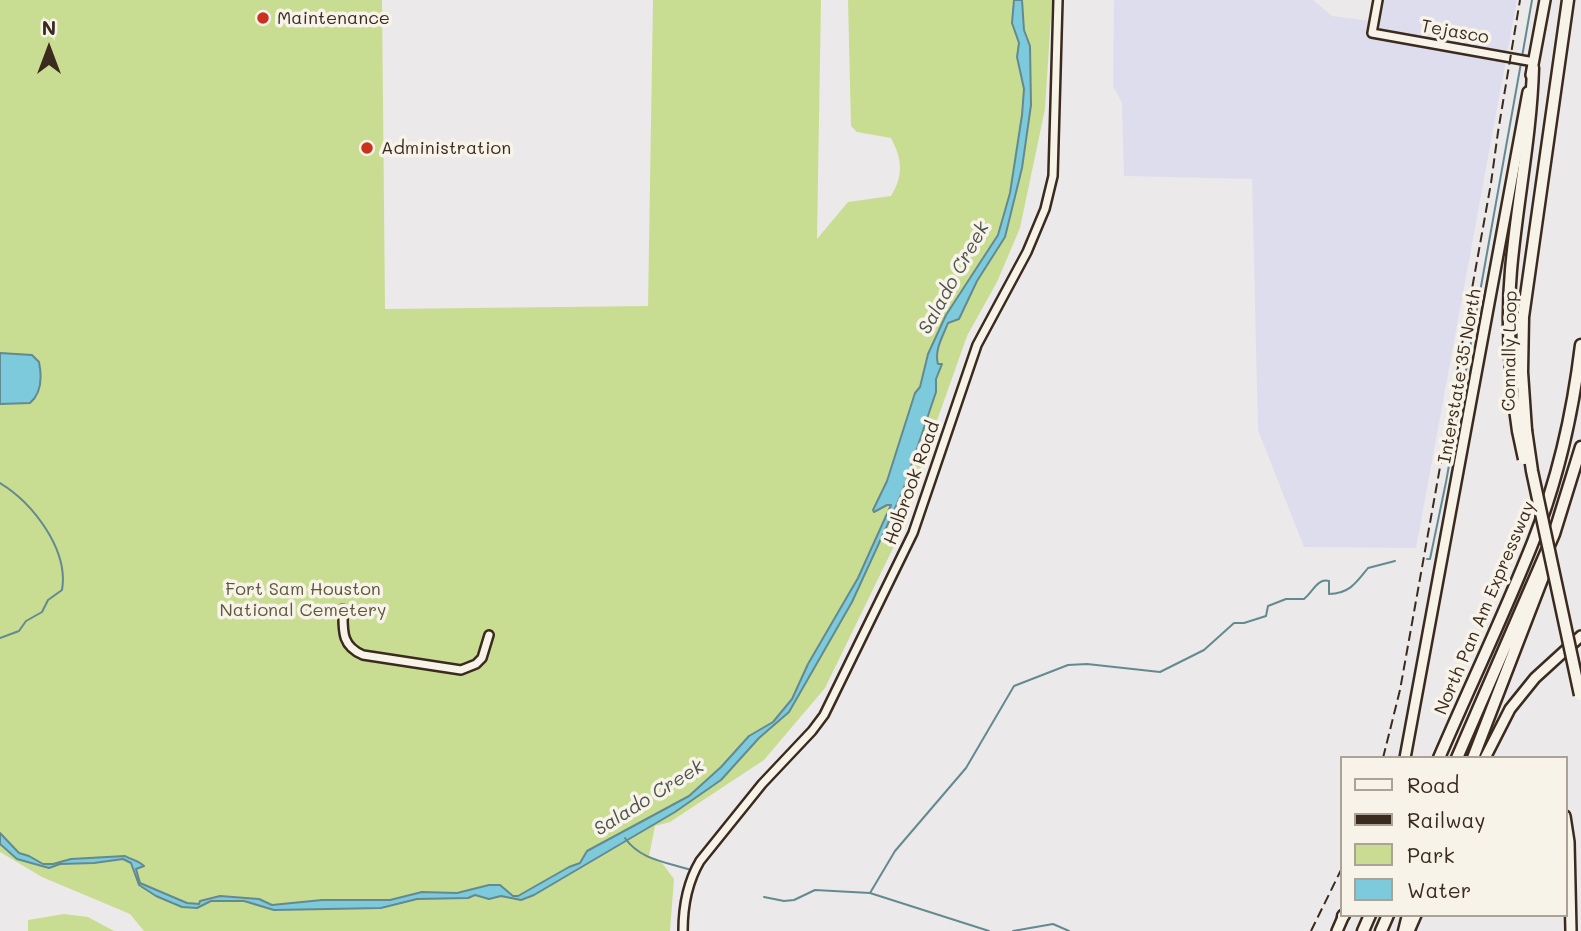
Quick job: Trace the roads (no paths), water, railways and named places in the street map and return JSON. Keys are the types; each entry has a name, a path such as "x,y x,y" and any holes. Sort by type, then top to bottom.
{"highway":[{"name":"Connally Loop","path":"1568,0 1524,304 1522,431 1581,698"},
{"path":"1522,431 1510,354 1510,280 1531,111 1527,62"},
{"name":"North Pan Am Expressway","path":"1440,756 1538,528 1565,436 1581,345"},
{"name":"North Pan Am Expressway","path":"1458,756 1550,545 1581,447"},
{"path":"1474,756 1562,528 1578,458"}],"main road":[{"name":"Interstate 35 North","path":"1405,756 1527,62 1545,0"},
{"path":"1486,756 1510,709 1535,678 1581,636"},
{"path":"1567,829 1571,931"}],"street":[{"name":"Holbrook Road","path":"683,931 684,901 700,861 762,784 824,715 913,533 977,345 1037,231 1053,176 1058,0"},
{"name":"Tejasco","path":"1378,0 1372,33 1527,62"},
{"path":"343,609 345,641 355,652 363,655 461,670 476,664 482,657 489,635"}],"water":[{"path":"1014,0 1022,0 1024,30 1030,46 1031,105 1022,168 1005,237 977,281 959,319 948,323 938,348 938,364 942,364 936,379 936,392 902,493 852,602 789,712 759,738 721,780 675,812 534,895 521,900 501,896 489,899 475,895 468,898 417,899 381,908 274,910 244,901 211,901 197,908 182,907 139,885 131,863 123,859 60,864 49,868 17,859 0,844 0,833 19,853 43,864 71,859 125,856 144,866 136,869 140,883 187,903 199,904 200,901 220,896 259,899 272,905 322,900 390,900 422,892 457,893 489,885 500,885 513,896 518,896 580,863 587,851 689,796 721,767 749,736 773,722 792,699 808,664 858,578 891,505 874,512 873,510 887,481 915,393 920,387 928,354 946,315 998,235 1010,193 1024,89 1017,57 1019,43 1012,23"},
{"path":"0,353 32,355 39,362 40,384 30,403 0,404"}],"waterway":[{"path":"1522,57 1532,0"},
{"path":"1427,559 1430,559 1446,482 1521,63"},
{"path":"0,483 25,503 46,529 60,559 63,575 62,590 48,600 42,612 26,621 19,631 0,638"},
{"path":"764,897 794,900 815,890 870,893 895,851 966,768 1014,686 1068,665 1087,664 1160,672 1204,650 1234,623 1244,623 1266,616 1268,606 1286,599 1304,599 1318,584 1325,581 1329,581 1329,594 1342,592 1356,583 1368,568 1395,561"},
{"path":"625,838 646,856 691,870"},
{"path":"870,893 989,931"},
{"path":"1013,931 1053,924 1069,931"}],"railway":[{"path":"1384,756 1400,690 1491,183 1520,0"},
{"path":"1311,931 1340,872"}],"place":[{"name":"Maintenance","path":"263,18"},
{"name":"Administration","path":"367,148"}],"water label":[{"name":"Salado Creek","path":"954,278"},
{"name":"Salado Creek","path":"649,798"}],"park label":[{"name":"Fort Sam Houston National Cemetery","path":"303,599"}]}
